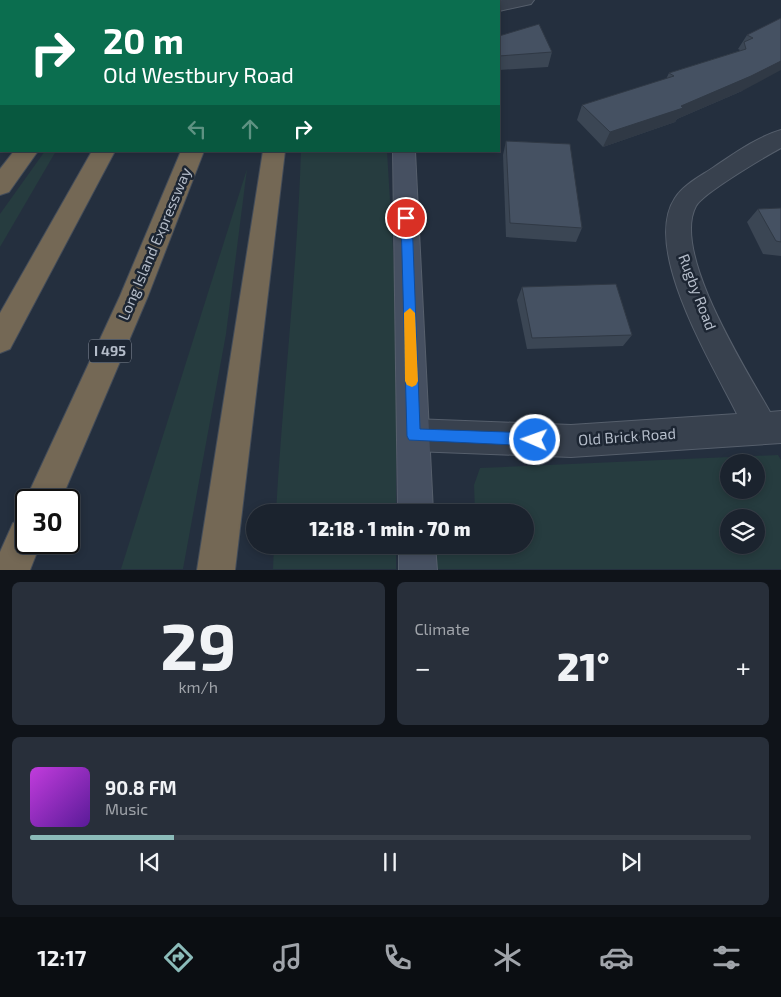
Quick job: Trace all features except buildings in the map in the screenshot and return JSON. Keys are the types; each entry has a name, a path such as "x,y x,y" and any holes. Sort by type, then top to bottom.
{"highway":[{"path":"0,186 26,152"},
{"path":"0,340 103,152"},
{"name":"Long Island Expressway","path":"48,489 134,296 193,152"},
{"path":"216,570 274,152"},
{"path":"11,570 18,554"}],"main road":[{"path":"404,152 416,504"},
{"path":"417,554 418,570"}],"street":[{"path":"500,6 525,0"},
{"name":"Rugby Road","path":"771,427 699,308 681,259 678,224 684,204 690,196 744,158 781,138"},
{"name":"Old Brick Road","path":"413,436 571,441 771,427"}],"green space":[{"path":"44,152 55,152 0,247 0,214"},
{"path":"301,152 387,152 396,300 396,504 277,504"},
{"path":"247,169 226,334 183,569 121,569"},
{"path":"778,455 781,460 781,569 421,569 420,554 534,554 534,504 475,504 474,485 480,468 720,458 720,499 765,499 765,456"},
{"path":"274,554 396,554 396,569 273,569"}],"slow traffic":[{"path":"410,313 412,381"}],"route":[{"path":"406,218 413,436 535,440"}]}
